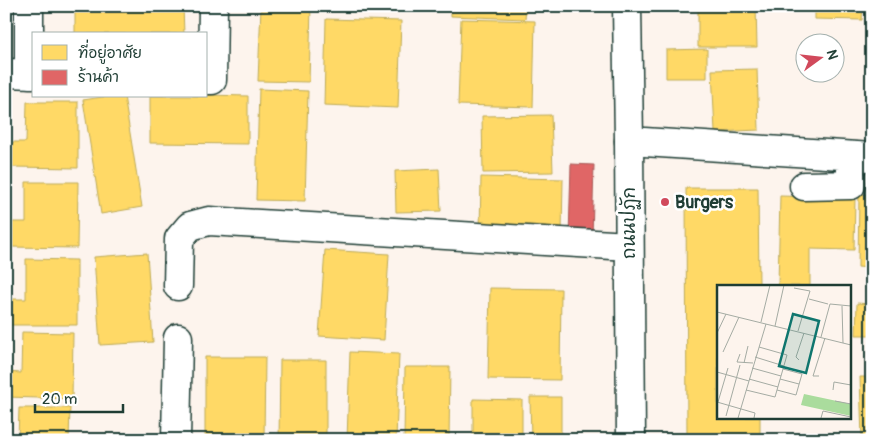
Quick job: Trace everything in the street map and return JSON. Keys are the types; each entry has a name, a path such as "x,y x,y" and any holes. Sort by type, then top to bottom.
{"main road":[{"path":"23,74 29,6"},
{"path":"208,80 212,80 214,6"},
{"name":"ถนนปฏัก","path":"626,6 631,440"},
{"path":"629,141 861,157 851,186 804,186"},
{"path":"178,286 179,239 190,226 209,221 629,246"},
{"path":"176,440 178,338"}],"building: ที่อยู่อาศัย":[{"path":"75,6 183,6 184,32 75,32"},
{"path":"261,6 311,6 309,82 258,81"},
{"path":"325,6 399,6 399,12 325,10"},
{"path":"451,6 526,6 525,19 451,16"},
{"path":"698,6 756,6 757,47 698,47"},
{"path":"815,6 863,6 862,20 815,19"},
{"path":"326,19 401,21 398,108 324,105"},
{"path":"461,19 535,21 533,107 458,105"},
{"path":"707,49 707,78 666,78 666,50"},
{"path":"757,69 759,130 715,132 712,70"},
{"path":"259,89 308,91 305,201 256,200"},
{"path":"208,95 248,96 248,144 150,143 150,98 208,98"},
{"path":"124,98 142,207 101,214 83,100"},
{"path":"27,102 78,102 78,168 11,167 11,142 26,142"},
{"path":"551,115 553,172 483,173 482,116"},
{"path":"439,169 441,211 396,212 395,171"},
{"path":"481,177 563,179 562,233 480,232"},
{"path":"26,182 78,182 77,248 10,247 10,222 26,222"},
{"path":"686,188 758,188 759,285 717,285 717,418 760,418 760,440 687,440"},
{"path":"859,194 872,195 872,335 856,335 857,303 870,304 870,268 858,267"},
{"path":"780,196 855,198 854,250 810,249 810,285 778,285"},
{"path":"325,250 389,254 384,340 319,336"},
{"path":"147,253 153,342 100,345 94,257"},
{"path":"26,259 77,260 77,325 10,325 11,299 26,299"},
{"path":"490,288 561,289 560,380 488,379"},
{"path":"22,332 73,333 72,399 6,397 6,372 21,373"},
{"path":"350,352 399,354 396,440 347,440"},
{"path":"205,357 265,357 264,440 205,440"},
{"path":"280,360 326,360 326,440 279,440"},
{"path":"405,367 450,367 449,440 404,440"},
{"path":"860,377 872,377 872,440 862,440"},
{"path":"530,397 561,397 561,440 531,440"},
{"path":"473,399 522,400 522,440 473,440"},
{"path":"19,408 70,408 69,440 18,440"}],"building: ร้านค้า":[{"path":"571,164 594,165 592,239 569,238"}],"place":[{"name":"Burgers","path":"665,202"}]}
